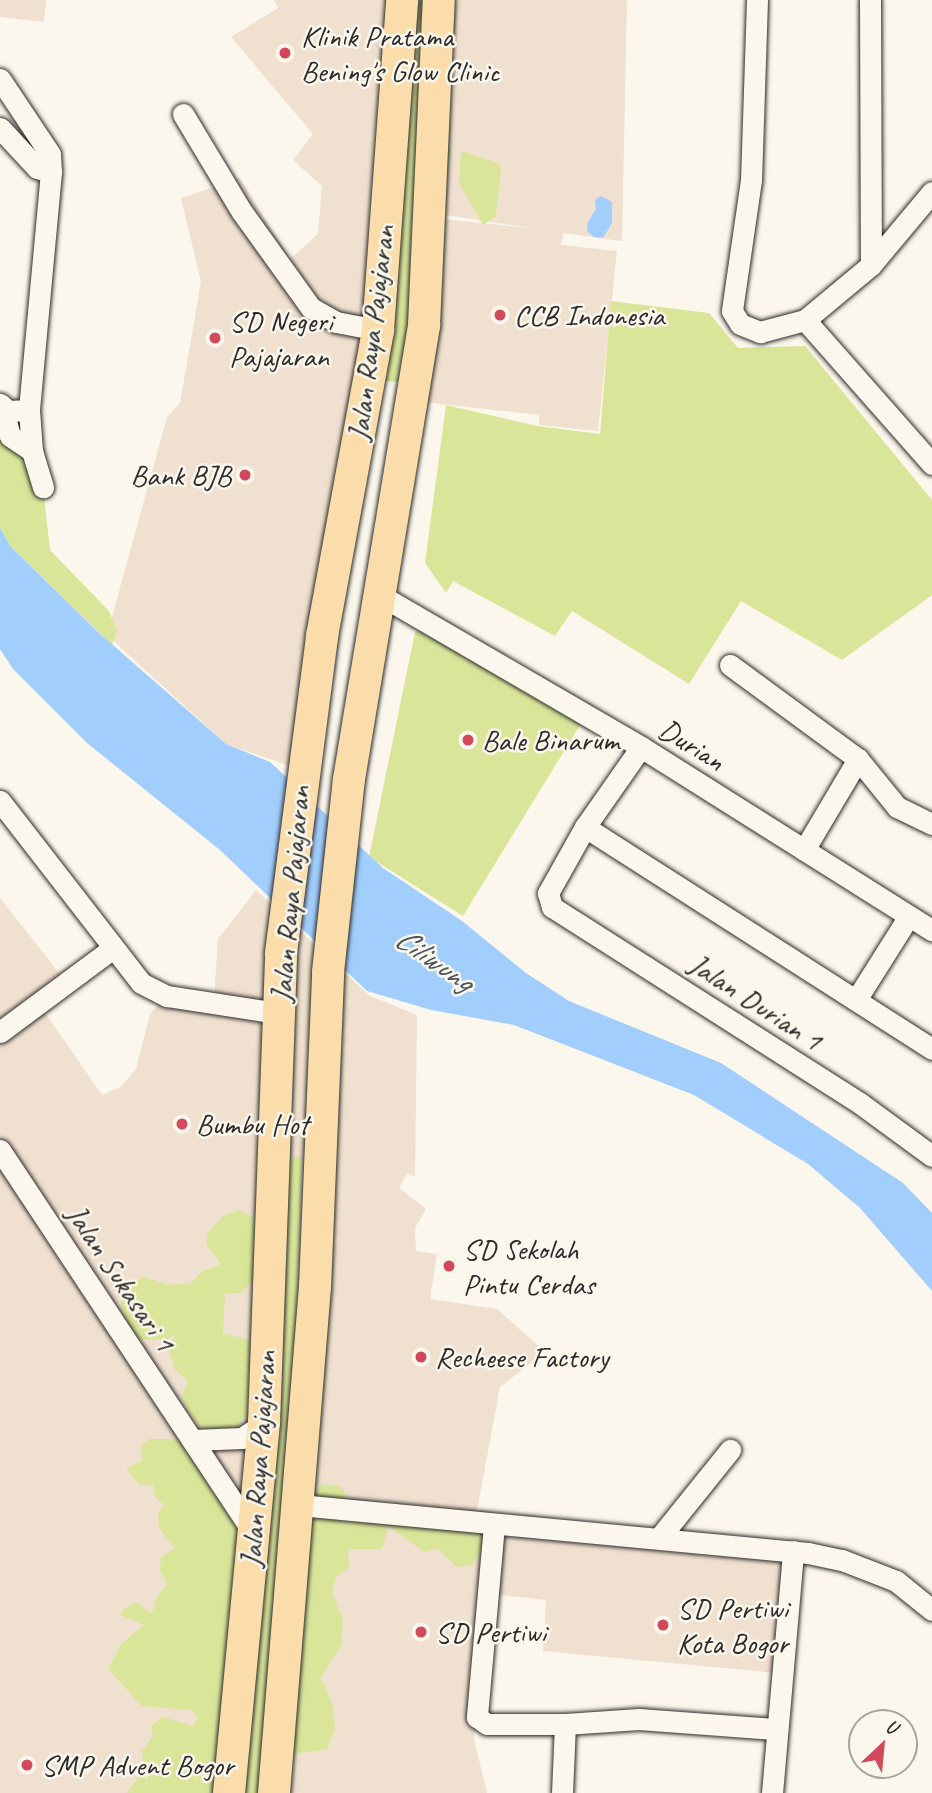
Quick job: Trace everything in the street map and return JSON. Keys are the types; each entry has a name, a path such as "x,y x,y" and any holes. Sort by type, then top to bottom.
{"highway":[{"name":"Jalan Raya Pajajaran","path":"229,1793 264,1423 281,953 302,770 378,330 402,0"},
{"name":"Jalan Raya Pajajaran","path":"274,1793 299,1505 323,1125 328,972 349,779 417,384 424,325 439,0"},
{"path":"369,379 417,384"},
{"path":"276,1124 323,1125"}],"street":[{"path":"757,0 751,180 732,311 740,324 760,332 805,320 870,265 932,191"},
{"path":"870,0 870,265"},
{"path":"0,79 50,154 51,172 29,410 32,451 43,487"},
{"path":"183,114 242,212 311,308 337,322 378,330"},
{"path":"0,128 37,168 51,172"},
{"path":"805,320 932,464"},
{"path":"1,405 8,411 29,410"},
{"path":"1,405 10,436 32,451"},
{"name":"Durian","path":"380,595 641,747 932,930"},
{"path":"730,665 858,759 897,807 932,824"},
{"path":"641,747 585,827 932,1049"},
{"path":"804,850 858,759"},
{"path":"0,801 141,983 157,992 278,1013"},
{"name":"Jalan Durian 1","path":"585,827 548,900 861,1104 932,1156"},
{"path":"856,1000 909,916"},
{"path":"0,1032 113,948"},
{"name":"Jalan Sukasari 1","path":"0,1150 253,1532"},
{"path":"192,1440 242,1438 264,1423"},
{"path":"660,1537 730,1450"},
{"path":"299,1505 793,1551 870,1569 896,1581 932,1611"},
{"path":"494,1525 477,1717 487,1724 565,1724 639,1719 775,1729"},
{"path":"772,1793 775,1729 793,1551"},
{"path":"562,1793 565,1724"}],"shaded area":[{"path":"0,0 46,0 44,22 0,17"},
{"path":"274,0 402,0 386,244 302,770 226,744 107,635 167,417 180,403 201,282 181,198 240,178 290,259 318,234 322,186 293,160 313,134 231,37 278,8"},
{"path":"439,0 627,0 622,241 563,233 561,245 617,251 598,431 539,425 539,415 423,402 442,219 539,229 445,215 431,121"},
{"path":"256,890 370,996 417,1015 415,1177 407,1173 399,1188 426,1209 415,1228 416,1251 437,1254 430,1299 497,1309 545,1352 500,1387 477,1510 495,1512 474,1739 487,1793 0,1793 0,898 63,978 37,1001 102,1095 122,1086 136,1069 150,1014 160,1003 214,998 218,939"},
{"name":"SD Pertiwi Kota Bogor","path":"499,1530 784,1560 778,1673 543,1651 546,1600 493,1594"}],"green space":[{"path":"402,0 437,0 435,58 451,151 417,384 369,379"},
{"path":"461,151 498,163 501,169 496,216 483,225 459,183"},
{"path":"611,301 709,313 738,348 805,346 932,500 932,595 842,660 741,601 689,684 572,611 555,636 453,581 446,593 425,563 446,405 537,426 600,434"},
{"path":"0,404 43,487 50,550 109,611 117,631 112,645 11,547 0,528"},
{"path":"429,625 585,717 463,916 369,857 415,632"},
{"path":"290,1157 302,1157 294,1374 307,1496 323,1484 342,1487 349,1502 348,1524 386,1505 418,1528 431,1523 462,1525 483,1534 483,1548 472,1565 457,1567 437,1549 424,1552 388,1526 382,1549 348,1549 349,1568 336,1577 332,1592 343,1620 342,1643 321,1678 333,1706 335,1730 327,1749 285,1755 274,1793 127,1793 144,1769 142,1751 153,1736 151,1726 163,1717 193,1726 198,1717 191,1710 142,1706 108,1669 121,1644 144,1625 120,1615 123,1609 136,1602 152,1614 156,1598 167,1584 160,1570 161,1557 175,1548 159,1528 158,1512 164,1505 155,1497 153,1485 141,1486 126,1469 143,1460 141,1446 149,1439 183,1439 189,1444 189,1456 201,1460 211,1490 221,1499 235,1490 257,1501 244,1416 235,1430 217,1433 200,1428 181,1398 188,1381 175,1370 169,1349 175,1335 165,1340 127,1340 121,1332 127,1322 120,1303 128,1285 144,1277 169,1285 191,1283 201,1272 221,1264 206,1244 208,1232 224,1215 239,1210 254,1218 258,1234 253,1250 255,1280 240,1293 225,1293 223,1334 248,1339 281,1370"}],"water":[{"path":"601,196 612,202 612,223 603,238 594,237 587,231 588,222 596,209 595,200"},
{"name":"Ciliwung","path":"0,528 11,547 98,632 226,744 270,762 383,868 462,921 526,973 569,1001 721,1063 903,1183 932,1213 932,1291 860,1208 808,1164 694,1095 514,1025 431,1010 367,991 220,850 87,743 13,669 0,649"}],"place":[{"name":"Klinik Pratama Bening's Glow Clinic","path":"285,53"},
{"name":"CCB Indonesia","path":"500,315"},
{"name":"SD Negeri Pajajaran","path":"215,338"},
{"name":"Bank BJB","path":"245,475"},
{"name":"Bale Binarum","path":"468,740"},
{"name":"Bumbu Hot","path":"182,1124"},
{"name":"SD Sekolah Pintu Cerdas","path":"449,1266"},
{"name":"Recheese Factory","path":"421,1357"},
{"name":"SD Pertiwi Kota Bogor","path":"663,1625"},
{"name":"SD Pertiwi","path":"421,1632"},
{"name":"SMP Advent Bogor","path":"27,1765"}]}
